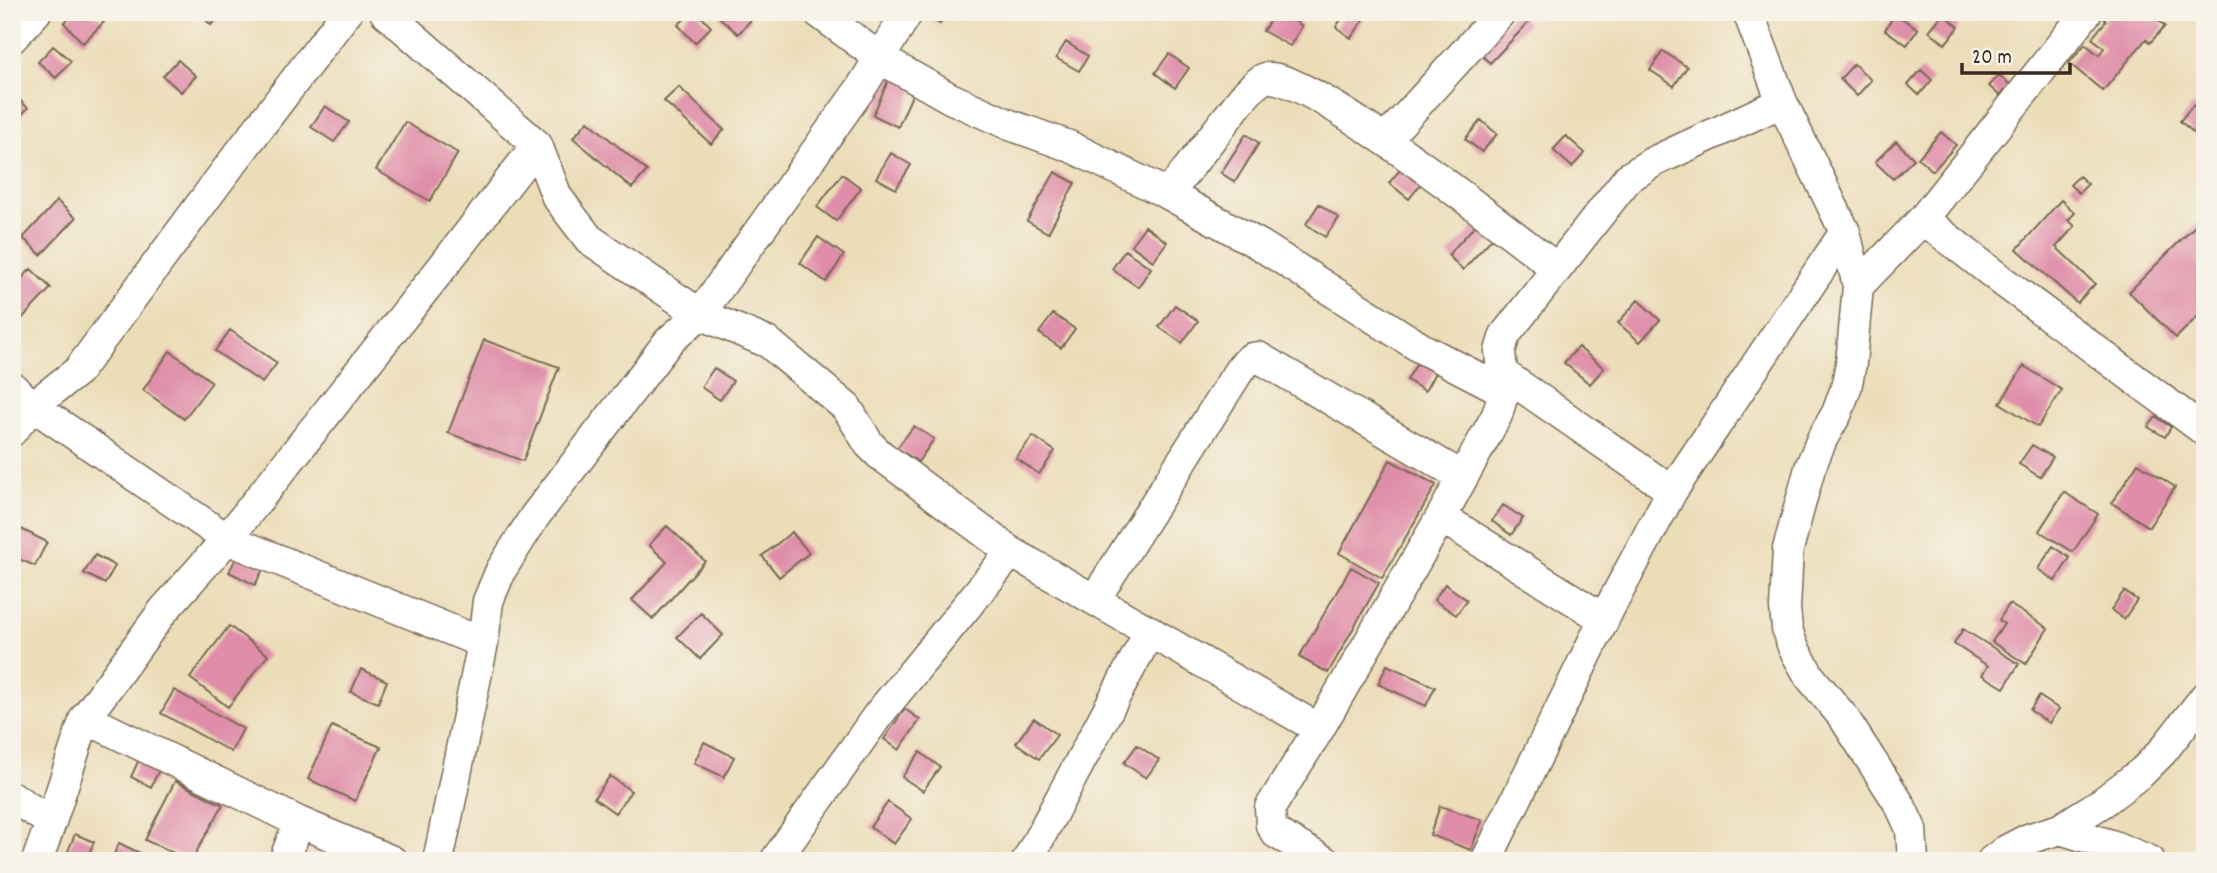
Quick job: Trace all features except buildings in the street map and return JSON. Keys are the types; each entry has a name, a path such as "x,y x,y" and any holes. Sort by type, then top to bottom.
{"street":[{"path":"12,38 36,12"},
{"path":"12,431 23,397 78,371 347,12"},
{"path":"385,12 537,145 557,198 589,239 700,314 769,342 847,408 869,444 879,454 1011,552 1319,729"},
{"path":"818,12 881,59 950,98 1010,125 1069,146 1168,194 1260,245 1421,348 1503,382 1672,491"},
{"path":"438,861 483,643 488,601 501,570 535,516 669,341 700,314 881,59 908,12"},
{"path":"1386,139 1501,12"},
{"path":"1748,12 1782,102 1845,232 1858,286 1846,388 1810,468 1788,549 1785,599 1787,629 1793,647 1810,677 1844,718 1900,805 1911,829 1913,861"},
{"path":"1858,286 1923,219 2087,12"},
{"path":"1168,194 1241,101 1265,78 1276,77 1309,93 1386,139 1556,268"},
{"path":"1324,861 1276,833 1271,825 1269,808 1319,729 1497,415 1503,382 1500,351 1505,335 1628,178 1653,162 1782,102"},
{"path":"37,861 85,718 163,611 227,539 537,145"},
{"path":"1923,219 2004,283 2205,430"},
{"path":"1486,861 1604,619 1672,491 1845,232"},
{"path":"1095,599 1240,369 1251,358 1258,357 1463,477"},
{"path":"23,397 227,539 483,643"},
{"path":"1441,517 1604,619"},
{"path":"775,861 878,715 1011,552"},
{"path":"1027,861 1150,631"},
{"path":"1992,861 2028,839 2060,829 2103,802 2142,772 2182,729 2205,697"},
{"path":"85,718 299,822 392,861"},
{"path":"12,797 51,822"},
{"path":"284,861 299,822"},
{"path":"2060,829 2150,861"}]}
